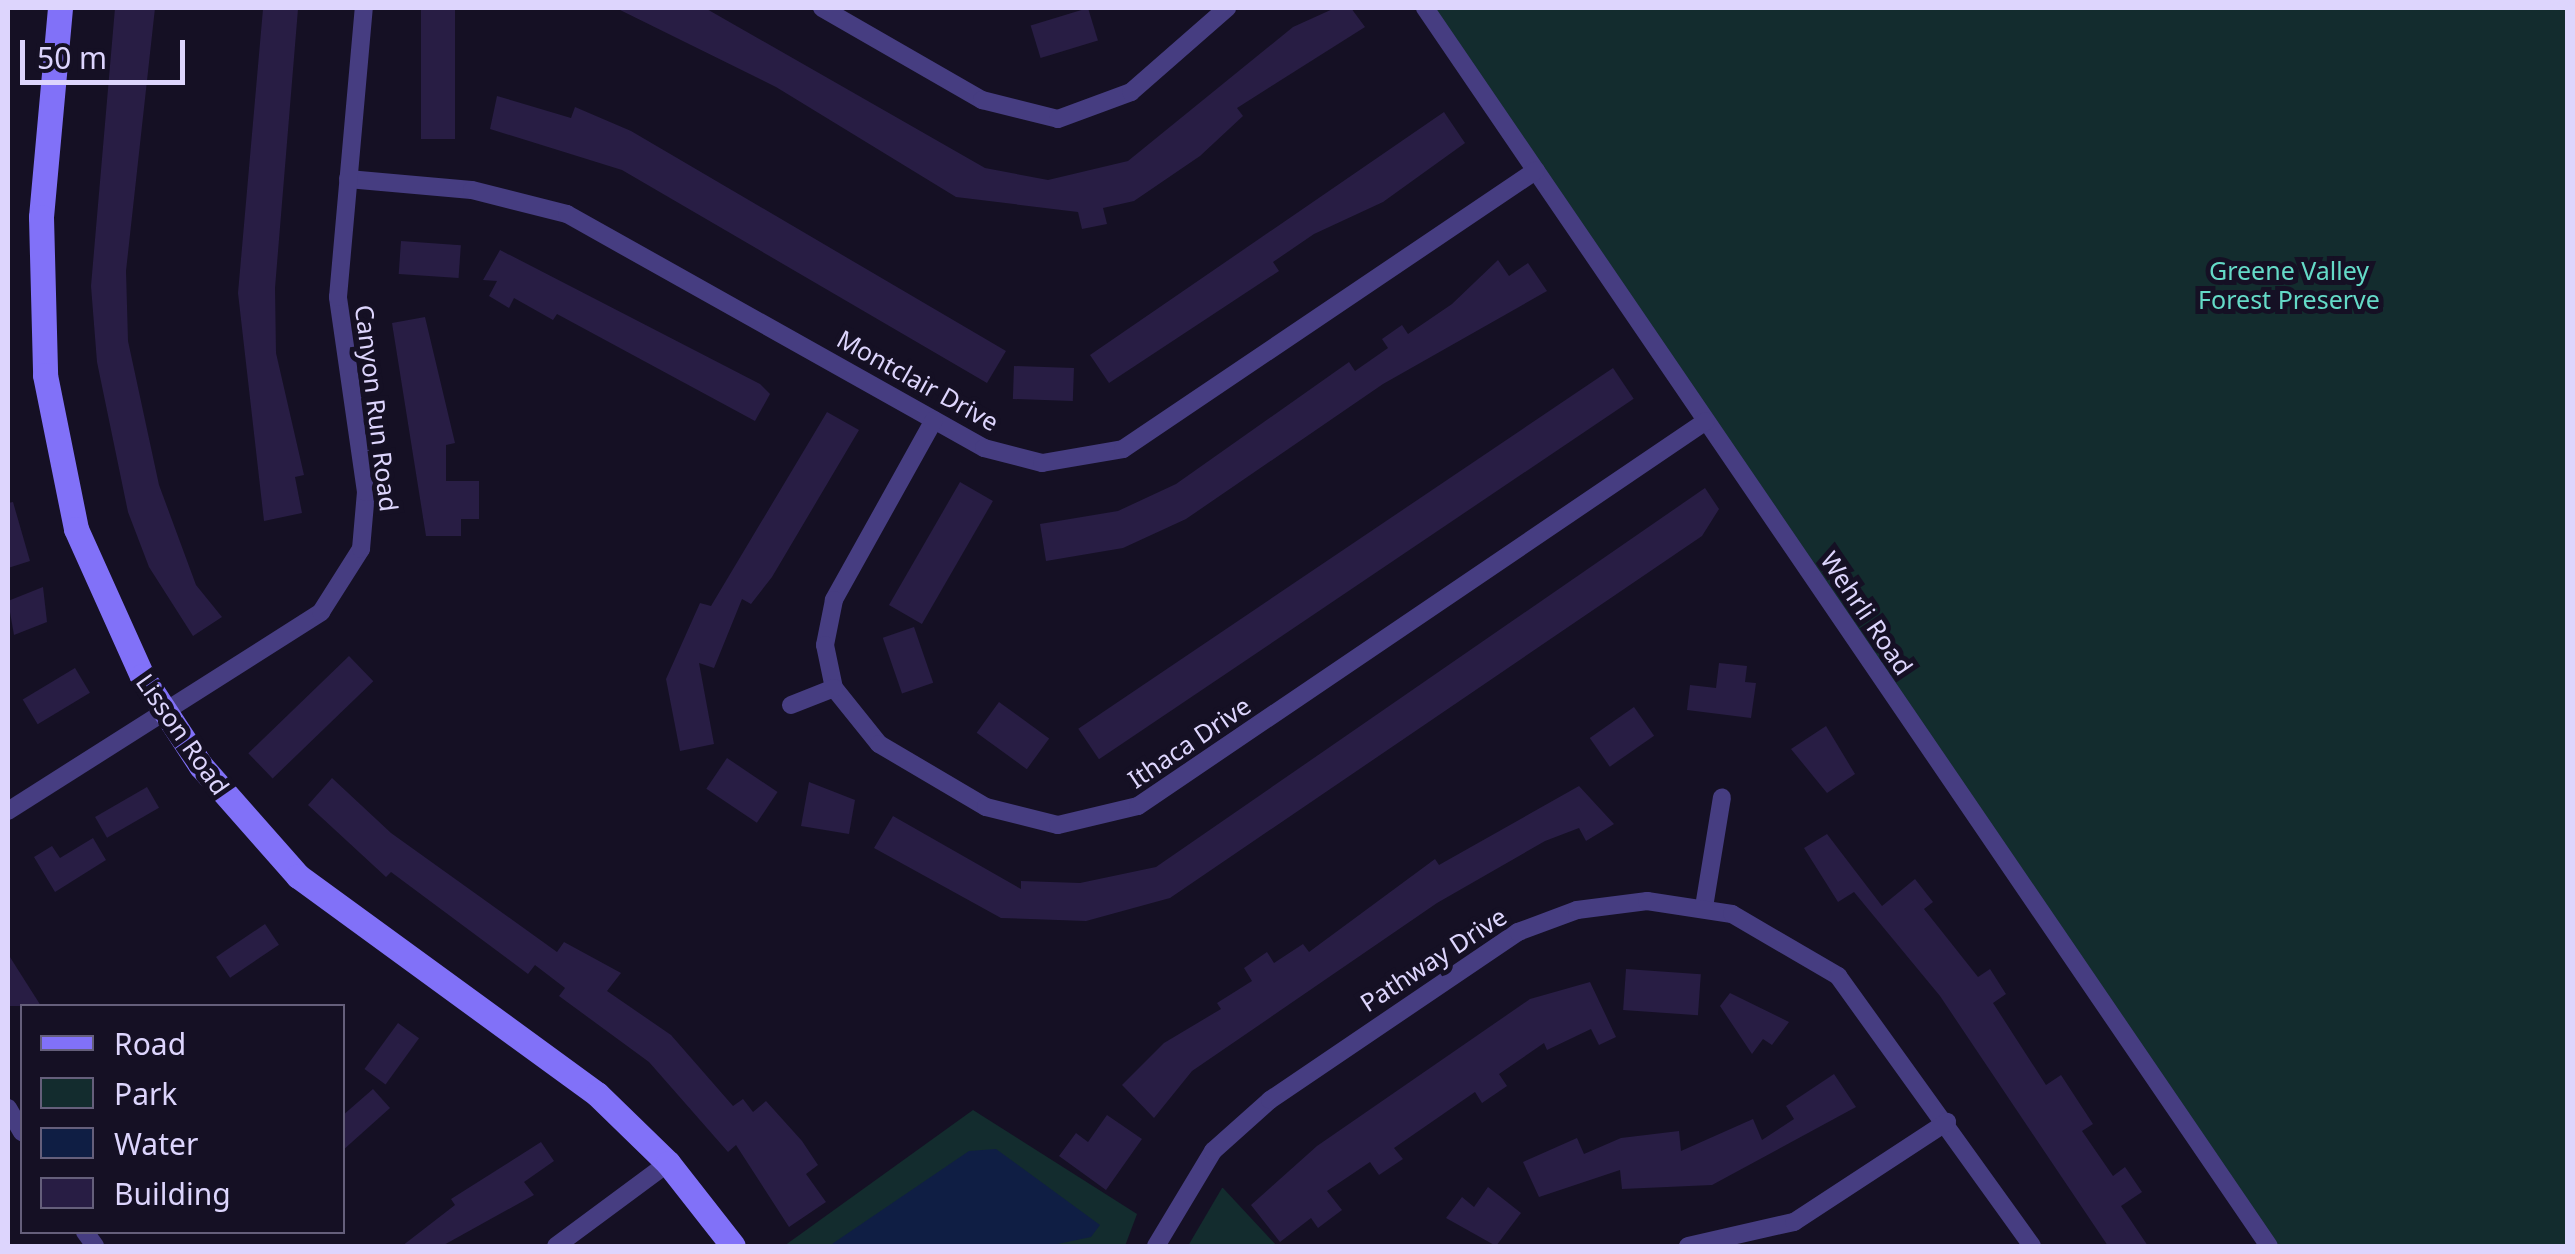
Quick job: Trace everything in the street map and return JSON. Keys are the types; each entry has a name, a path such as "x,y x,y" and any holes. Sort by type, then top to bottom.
{"street":[{"name":"Lisson Road","path":"60,8 38,286 52,422 97,586 164,713 298,876 554,1060 668,1163 733,1246"},
{"name":"Canyon Run Road","path":"8,811 320,612 362,549 366,492 339,337 364,8"},
{"path":"822,8 841,12 996,106 1058,119 1131,92 1227,8"},
{"name":"Wehrli Road","path":"1425,8 2269,1246"},
{"name":"Montclair Drive","path":"348,179 472,190 567,214 984,448 1042,463 1123,449 1536,170"},
{"name":"Ithaca Drive","path":"934,420 834,600 825,645 834,688 879,744 986,807 1058,825 1116,816 1706,421"},
{"path":"791,705 834,688"},
{"path":"1704,907 1722,797"},
{"name":"Pathway Drive","path":"1156,1246 1234,1129 1481,953 1577,910 1704,907 1765,928 1838,976 1947,1122 2032,1246"},
{"path":"1688,1246 1794,1222 1947,1122"},
{"path":"556,1246 668,1163"}],"green space":[{"name":"Greene Valley Forest Preserve","path":"1425,8 2567,8 2567,1246 2269,1246"},
{"path":"973,1110 1137,1214 1125,1246 784,1246"},
{"path":"1223,1188 1277,1246 1188,1246"}],"water":[{"path":"996,1149 1100,1225 1091,1237 1048,1246 829,1246 969,1151"}],"building":[{"path":"115,8 155,8 126,271 128,341 159,485 196,585 222,617 193,636 149,567 128,512 97,362 91,286"},
{"path":"421,8 455,8 455,139 421,139"},
{"path":"616,8 705,8 985,168 1048,180 1128,161 1293,27 1335,8 1351,8 1365,27 1237,108 1243,116 1200,156 1134,201 1103,208 1107,224 1082,229 1078,212 956,197 776,87"},
{"path":"1088,8 1098,41 1041,58 1031,26"},
{"path":"263,9 298,9 275,288 276,353 304,475 295,477 302,513 264,521 238,293"},
{"path":"497,96 571,118 575,107 631,131 1006,351 987,383 622,170 490,129"},
{"path":"1444,112 1465,143 1383,202 1314,234 1273,262 1279,271 1109,383 1090,355"},
{"path":"401,241 461,245 459,278 399,274"},
{"path":"500,250 760,384 770,394 755,421 557,314 553,320 514,298 509,308 489,296 497,281 483,280"},
{"path":"1498,260 1509,276 1528,263 1547,291 1383,384 1186,519 1123,548 1046,561 1040,524 1118,511 1176,484 1349,362 1355,371 1388,348 1382,339 1402,325 1408,334 1452,304"},
{"path":"425,317 455,443 446,445 446,481 479,481 479,519 461,519 461,536 426,536 392,323"},
{"path":"1014,366 1074,368 1073,401 1013,399"},
{"path":"1613,368 1634,399 1099,759 1078,729"},
{"path":"827,412 859,430 772,577 751,604 742,599 714,668 699,663 714,744 680,751 666,679 700,603 711,606"},
{"path":"960,482 993,501 922,624 889,605"},
{"path":"1705,488 1719,509 1702,536 1170,898 1086,921 1001,918 874,848 893,816 1021,889 1021,881 1080,883 1156,867"},
{"path":"13,502 30,561 8,568 8,503"},
{"path":"43,587 47,622 14,635 8,601"},
{"path":"914,627 933,683 902,694 883,638"},
{"path":"349,656 373,681 273,778 248,753"},
{"path":"1719,663 1747,666 1745,682 1756,683 1751,718 1687,710 1690,685 1716,688"},
{"path":"75,668 90,693 38,724 23,699"},
{"path":"999,702 1049,738 1027,769 977,733"},
{"path":"1634,707 1654,736 1610,767 1590,738"},
{"path":"1826,726 1855,774 1827,793 1791,749"},
{"path":"727,758 778,792 757,823 706,789"},
{"path":"332,778 391,833 557,952 564,942 621,973 607,991 671,1035 733,1106 743,1099 753,1112 766,1101 802,1141 818,1165 806,1174 826,1202 789,1227 736,1145 728,1152 649,1062 559,996 565,988 535,965 528,974 391,872 386,877 308,805"},
{"path":"809,782 855,800 849,834 801,826"},
{"path":"1579,786 1614,824 1586,841 1579,828 1545,841 1437,903 1192,1071 1154,1118 1122,1085 1164,1043 1221,1009 1217,1003 1252,981 1244,968 1267,952 1274,963 1303,944 1309,952 1435,859 1439,865"},
{"path":"147,787 159,808 107,838 95,817"},
{"path":"1827,834 1882,906 1915,879 1933,902 1924,909 1978,977 1990,969 2006,994 1993,1003 2046,1085 2061,1075 2093,1124 2082,1131 2113,1176 2125,1167 2142,1192 2121,1206 2148,1246 2108,1246 1940,996 1854,892 1838,902 1804,848"},
{"path":"93,838 106,860 55,892 34,857 52,846 60,858"},
{"path":"265,924 279,945 230,978 216,957"},
{"path":"8,954 40,1004 8,1006"},
{"path":"1626,969 1701,974 1698,1015 1623,1010"},
{"path":"1590,982 1616,1037 1599,1045 1591,1029 1547,1050 1544,1043 1499,1074 1507,1086 1482,1103 1475,1092 1394,1148 1403,1159 1379,1175 1370,1162 1327,1191 1342,1210 1318,1228 1311,1218 1280,1242 1251,1205 1317,1146 1530,999"},
{"path":"1730,993 1789,1022 1772,1045 1763,1039 1752,1054 1720,1006"},
{"path":"398,1023 419,1038 386,1084 364,1069"},
{"path":"1834,1074 1856,1107 1712,1185 1622,1189 1620,1170 1539,1197 1523,1162 1577,1138 1584,1154 1621,1138 1679,1131 1681,1151 1753,1119 1762,1140 1794,1119 1786,1106"},
{"path":"373,1089 390,1108 345,1148 345,1113"},
{"path":"1107,1115 1142,1139 1106,1190 1059,1156 1076,1133 1088,1142"},
{"path":"541,1142 554,1161 524,1182 534,1195 442,1246 402,1246 455,1205 451,1199"},
{"path":"1488,1187 1521,1213 1496,1246 1446,1218 1462,1197 1474,1207"}]}
